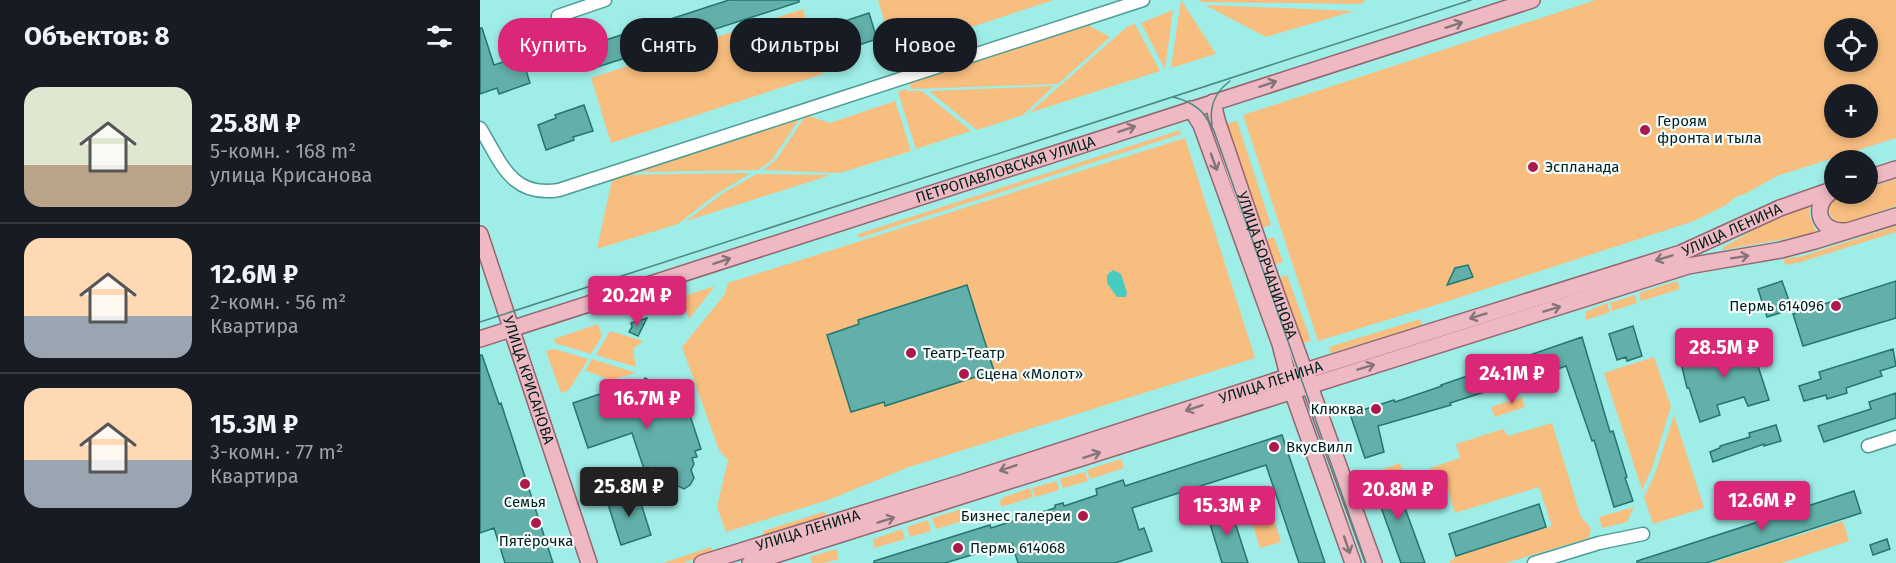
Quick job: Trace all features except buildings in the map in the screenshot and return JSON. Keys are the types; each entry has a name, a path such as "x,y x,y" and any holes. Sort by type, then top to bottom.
{"main road":[{"name":"ПЕТРОПАВЛОВСКАЯ УЛИЦА","path":"480,339 1532,0"},
{"name":"УЛИЦА БОРЧАНИНОВА","path":"1213,102 1250,218 1374,563"},
{"name":"УЛИЦА БОРЧАНИНОВА","path":"1191,109 1201,125 1276,334 1353,563"},
{"path":"1878,175 1896,169"},
{"name":"УЛИЦА ЛЕНИНА","path":"750,563 1681,253 1780,208 1824,193"},
{"name":"УЛИЦА ЛЕНИНА","path":"1824,198 1819,211 1821,220 1826,226 1838,231 1852,230"},
{"name":"УЛИЦА ЛЕНИНА","path":"1308,378 1688,267 1780,250 1896,216"},
{"name":"УЛИЦА КРИСАНОВА","path":"480,234 589,563"},
{"name":"УЛИЦА ЛЕНИНА","path":"702,563 1291,384"}],"street":[{"path":"558,16 605,0"},
{"path":"480,128 512,179 525,188 543,193 559,190 1143,0"},
{"path":"1868,446 1896,438"},
{"path":"1534,563 1599,543 1643,534"}],"shaded area":[{"path":"878,0 1054,0 977,25 977,18 884,18"},
{"path":"1181,0 1216,54 1171,68"},
{"path":"1198,0 1365,0 1361,4 1201,2"},
{"name":"Эспланада","path":"1596,0 1896,0 1896,138 1858,150 1824,150 1824,161 1777,176 1694,221 1318,341 1243,115"},
{"path":"1205,5 1354,11 1266,37"},
{"path":"803,9 806,18 775,18"},
{"path":"1173,10 1165,69 1141,23"},
{"path":"1086,24 1110,37 1058,84 911,89 909,81 937,72 977,72 977,59"},
{"path":"1135,24 1160,71 1029,113 1128,26"},
{"path":"730,33 730,72 822,72 823,74 611,143 591,78 620,69 620,72 718,72 718,37"},
{"path":"1054,86 1023,115 977,130 929,91"},
{"path":"905,89 922,91 971,131 916,149 898,92"},
{"path":"895,101 911,151 840,173 763,170 775,161 806,115 830,123"},
{"path":"802,115 771,161 758,170 627,172"},
{"path":"1237,121 1271,225 1258,229 1225,124"},
{"path":"1180,130 1181,134 859,238 858,234"},
{"path":"1185,138 1255,358 909,467 828,500 726,532 717,507 728,460 719,450 682,347 725,294 728,283"},
{"path":"751,173 715,195 678,224 597,249 613,175"},
{"path":"757,174 831,175 686,221 725,192"},
{"path":"1896,179 1896,206 1845,223 1832,217 1829,209 1831,204 1878,204 1878,185"},
{"path":"1809,206 1809,215 1816,232 1723,250 1722,248 1759,227"},
{"path":"1896,226 1896,232 1785,265 1784,259 1803,256"},
{"path":"1274,237 1283,262 1271,266 1263,241"},
{"path":"1287,275 1311,341 1300,344 1277,278"},
{"path":"1677,281 1680,289 1641,301 1639,293"},
{"path":"715,286 689,319 681,297"},
{"path":"1635,295 1637,303 1612,311 1610,303"},
{"path":"1607,303 1610,312 1586,320 1585,312"},
{"path":"1420,319 1422,325 1331,353 1329,347"},
{"path":"598,324 602,336 591,354 555,343 554,339"},
{"path":"610,331 643,341 633,349 636,367 596,355"},
{"path":"554,349 588,359 569,390 561,393 546,351"},
{"path":"1654,357 1671,406 1652,468 1642,490 1604,373"},
{"path":"592,359 636,373 610,380 585,370"},
{"path":"1522,397 1525,407 1495,417 1491,407"},
{"path":"1674,415 1704,508 1653,524 1644,497 1655,474"},
{"path":"1552,423 1581,517 1591,528 1589,538 1506,563 1449,563 1456,556 1552,526 1539,487 1455,513 1445,481 1435,483 1430,468 1460,458 1456,444 1503,429 1508,436"},
{"path":"1121,459 1124,468 1090,479 1087,470"},
{"path":"1400,463 1408,485 1398,489 1393,475 1381,479 1378,471"},
{"path":"1085,472 1088,481 1063,488 1060,479"},
{"path":"1057,481 1059,490 1035,497 1032,488"},
{"path":"1030,488 1033,497 1001,507 1000,501 1004,497"},
{"path":"1266,494 1281,542 1260,548 1245,500"},
{"path":"1634,507 1627,522 1602,528 1599,517"},
{"path":"962,509 966,520 936,529 932,518"},
{"path":"826,511 824,518 764,536 763,531"},
{"path":"928,520 931,531 910,537 907,527"},
{"path":"1843,521 1849,541 1782,563 1711,563"},
{"path":"902,529 905,539 874,548 874,539"},
{"path":"711,547 713,553 683,563 663,563"},
{"path":"836,549 839,559 812,563 810,557"}],"water":[{"path":"1113,270 1121,274 1127,293 1126,297 1117,297 1107,283 1107,275"}],"tram line":[{"path":"480,322 1471,0"},
{"path":"1212,125 1211,112 1214,100 1220,90 1230,81"},
{"path":"1173,97 1198,108 1214,131 1366,563"}],"place":[{"name":"Героям фронта и тыла","path":"1645,130"},
{"name":"Эспланада","path":"1533,167"},
{"name":"Пермь 614096","path":"1836,306"},
{"name":"Театр-Театр","path":"911,353"},
{"name":"Сцена «Молот»","path":"964,374"},
{"name":"Клюква","path":"1376,409"},
{"name":"ВкусВилл","path":"1274,447"},
{"name":"Семья","path":"525,484"},
{"name":"Бизнес галереи","path":"1083,516"},
{"name":"Пятёрочка","path":"536,523"},
{"name":"Пермь 614068","path":"958,548"}]}
